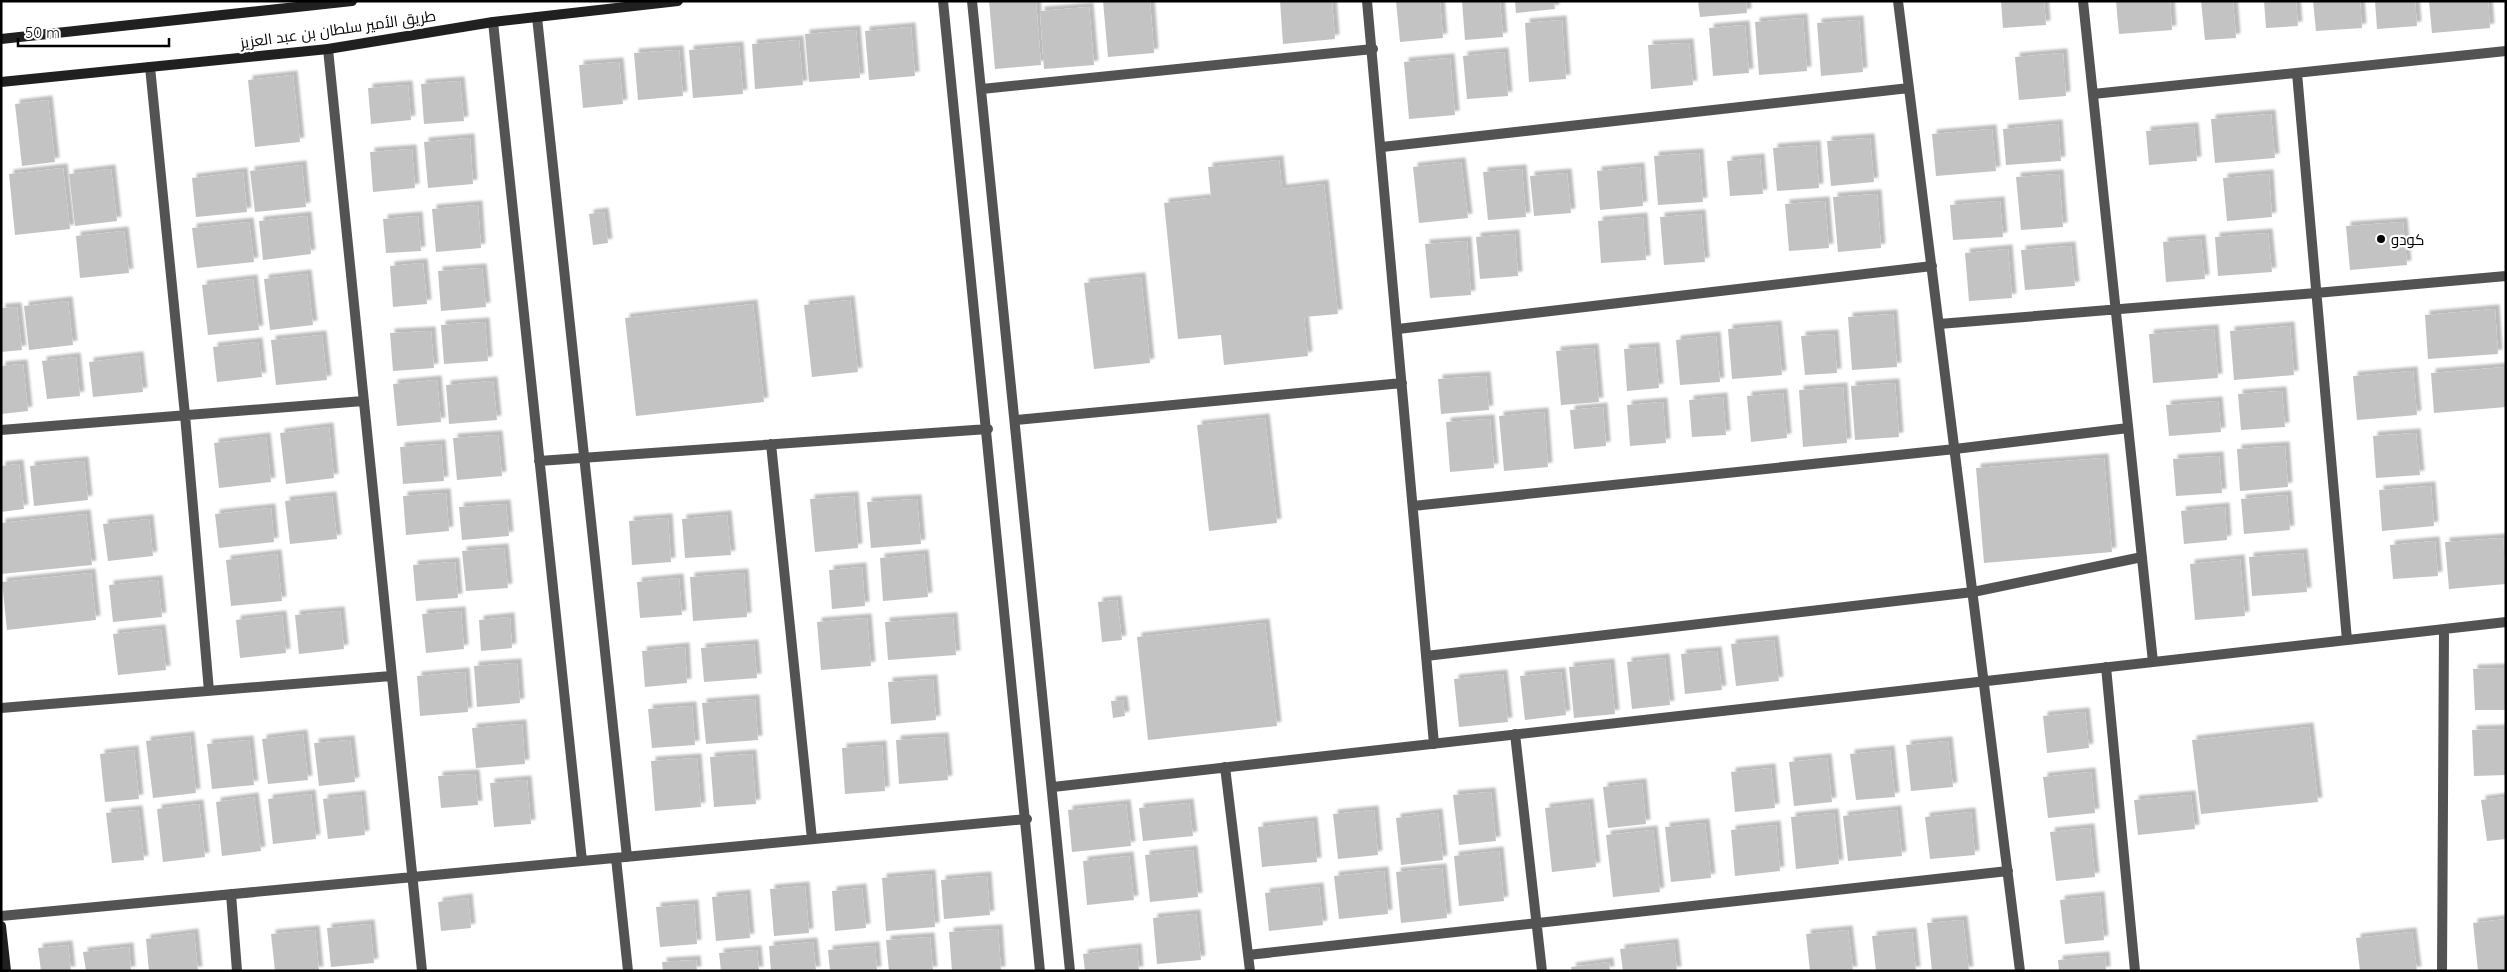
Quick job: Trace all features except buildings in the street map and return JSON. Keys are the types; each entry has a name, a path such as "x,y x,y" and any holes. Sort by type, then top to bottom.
{"main road":[{"name":"طريق الأمير سلطان بن عبد العزيز","path":"1,38 352,1"},
{"name":"طريق الأمير سلطان بن عبد العزيز","path":"1,82 328,49 493,22 678,1"},
{"path":"1,926 6,971"}],"street":[{"path":"944,1 1027,819 1040,971"},
{"path":"972,1 1016,420 1070,971"},
{"path":"1368,1 1434,744"},
{"path":"1898,1 2020,971"},
{"path":"2083,1 2153,662"},
{"path":"537,17 627,856"},
{"path":"493,22 582,861"},
{"path":"328,49 422,971"},
{"path":"982,89 1373,49"},
{"path":"2093,94 2506,51"},
{"path":"150,67 185,415 209,691"},
{"path":"2297,73 2347,640"},
{"path":"1382,147 1909,88"},
{"path":"1398,329 1932,266"},
{"path":"1939,324 2116,308 2316,294 2506,276"},
{"path":"1016,420 1402,383"},
{"path":"1,430 363,400"},
{"path":"1413,506 1955,449 2128,428"},
{"path":"540,461 584,456 988,430"},
{"path":"771,444 812,839"},
{"path":"1426,656 1972,592 2142,557"},
{"path":"1053,787 2506,622"},
{"path":"2442,971 2444,629"},
{"path":"2106,667 2135,971"},
{"path":"1,708 391,676"},
{"path":"1515,734 1542,971"},
{"path":"1225,767 1250,971"},
{"path":"1,916 1027,819"},
{"path":"616,858 628,971"},
{"path":"1248,955 2008,872"},
{"path":"231,894 238,971"}],"place":[{"name":"كودو","path":"2381,239"}]}
